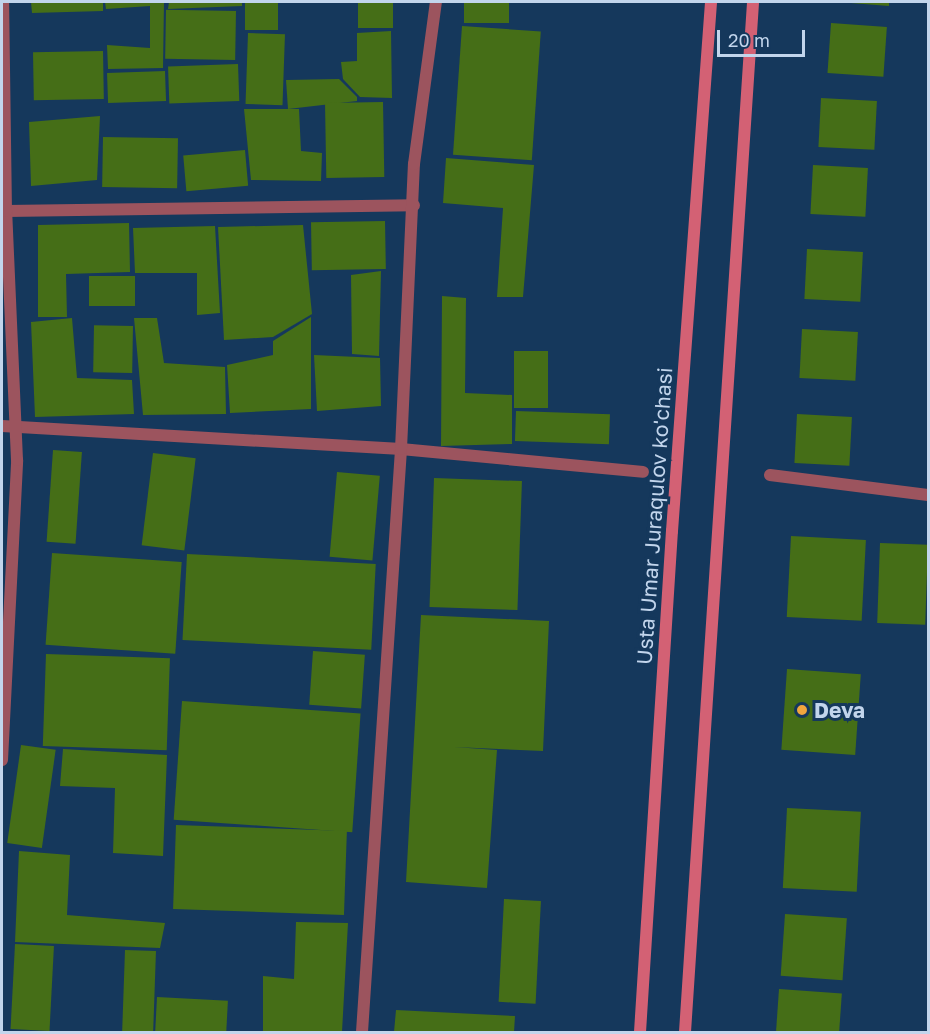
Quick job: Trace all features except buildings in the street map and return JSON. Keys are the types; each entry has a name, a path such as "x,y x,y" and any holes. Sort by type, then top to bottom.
{"main road":[{"name":"Usta Umar Juraqulov ko'chasi","path":"640,1032 672,531 711,2"},
{"path":"685,1032 753,2"}],"street":[{"path":"2,760 17,460 6,211 3,2"},
{"path":"362,1032 401,449 414,205 414,164 436,2"},
{"path":"6,211 414,205"},
{"path":"2,426 401,449 644,472"},
{"path":"770,476 928,495"}],"place":[{"name":"Deva","path":"802,710"}]}
